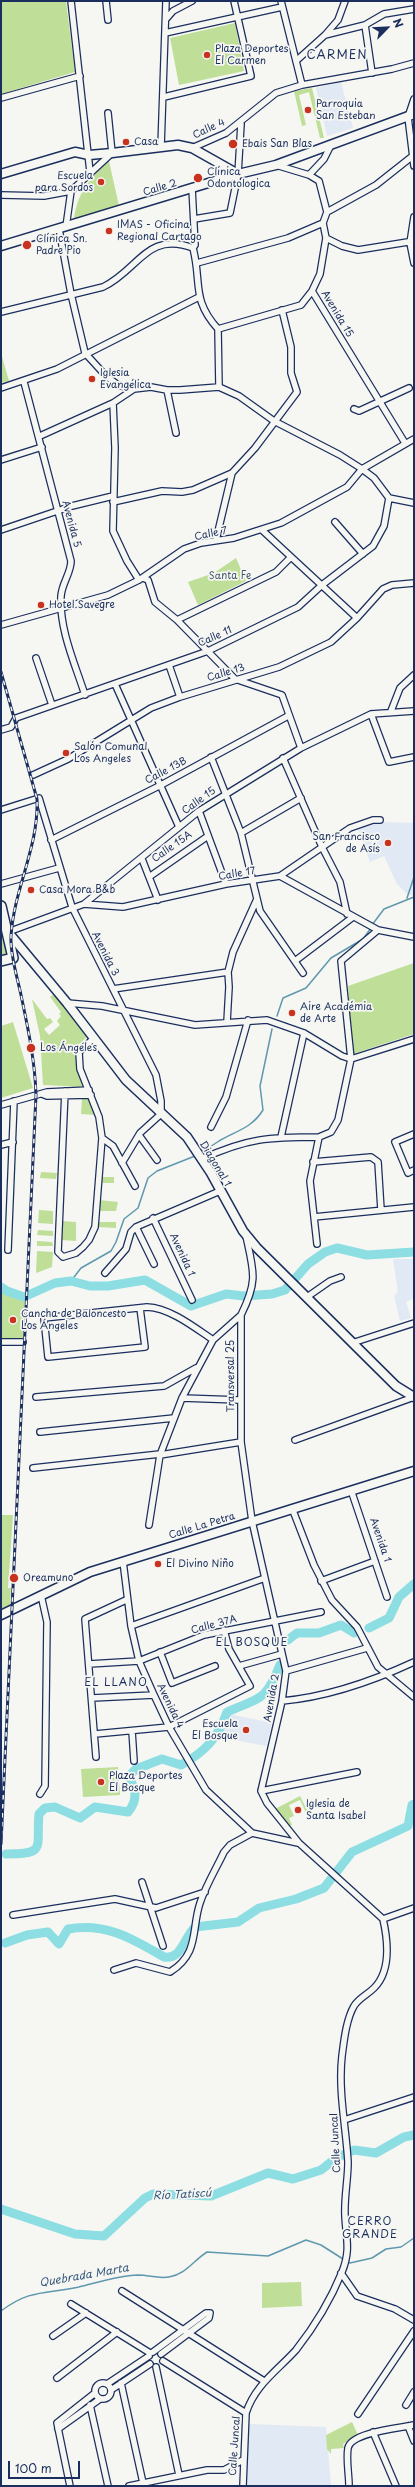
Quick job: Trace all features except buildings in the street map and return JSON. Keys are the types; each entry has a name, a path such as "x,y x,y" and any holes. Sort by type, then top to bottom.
{"main road":[{"path":"1,906 13,958 1,961"}],"street":[{"path":"71,1 90,172"},
{"path":"106,1 108,20"},
{"path":"161,147 164,97 166,1"},
{"path":"166,19 173,11 192,1"},
{"path":"164,97 251,76 234,1"},
{"path":"296,61 325,35 338,20 345,1"},
{"path":"165,32 238,17 282,4 302,85"},
{"path":"325,35 365,24 384,14 414,9"},
{"path":"365,24 372,73"},
{"name":"Calle 4","path":"1,174 75,152 89,155 178,145 192,148 226,133 241,124 276,93 302,85 372,73 414,63"},
{"path":"1,98 80,76"},
{"path":"414,99 411,115 414,166"},
{"path":"108,113 112,153 71,191 63,228 71,294 85,353 106,376 118,385 134,389 151,387 167,390 219,386 239,396 274,421 340,455 362,469 374,478 389,498 414,503"},
{"name":"Calle 2","path":"1,246 192,188 233,174 276,165 411,115"},
{"path":"194,219 230,214 233,174 241,124"},
{"path":"276,165 308,174 324,159 331,145"},
{"path":"192,148 233,174"},
{"path":"326,212 376,186 413,155"},
{"name":"Avenida 15","path":"308,174 319,181 326,212 323,223 326,238 320,274 312,291 405,443"},
{"path":"192,188 195,245 193,248 197,263 199,298 208,318 218,329 219,386"},
{"path":"1,195 44,196 71,191"},
{"path":"414,217 412,242 414,263"},
{"path":"197,263 288,238 323,223"},
{"path":"326,238 342,246 358,250 412,242"},
{"path":"1,312 114,282 142,256 164,243 177,242 193,248"},
{"path":"218,329 301,305 312,291"},
{"path":"1,388 24,382 57,368 199,298"},
{"path":"1,530 57,511 113,499 162,492 182,492 193,490 232,473 255,448 297,392 291,373 292,347 282,310"},
{"name":"Avenida 5","path":"24,382 40,436 57,511 66,534 71,561 63,585 61,609 67,638 85,694"},
{"path":"354,410 359,411 409,388"},
{"path":"40,436 113,403 134,389"},
{"path":"167,390 176,433"},
{"path":"113,403 115,448 113,499 114,531 126,561 141,579 148,580 156,602 177,620 236,679 282,695 286,702 288,716 301,748"},
{"name":"Calle 7","path":"1,625 108,595 141,579 184,549 216,540 234,538 262,530 287,520 347,487 362,469 414,439"},
{"path":"1,460 42,447"},
{"path":"216,540 232,473"},
{"name":"Calle 11","path":"1,730 11,727 16,718 208,651 298,607 322,585 373,546 384,526 389,498"},
{"path":"335,522 363,554"},
{"path":"262,530 357,618"},
{"path":"177,620 276,572 291,558"},
{"name":"Calle 13","path":"33,775 68,759 131,720 180,696 279,667 331,642 357,618 383,589 392,585 414,583"},
{"path":"36,658 52,705"},
{"path":"169,665 180,696"},
{"path":"391,711 400,688 414,675"},
{"path":"115,684 179,827"},
{"name":"Calle 15","path":"8,932 72,907 84,904 142,859 199,811 226,792 301,748 370,714 391,711 414,711"},
{"path":"370,714 389,762 414,757"},
{"name":"Calle 13B","path":"51,840 161,785 288,716"},
{"path":"211,757 241,833 254,880 260,911 303,973"},
{"path":"283,758 322,847 340,882 350,916"},
{"name":"Avenida 3","path":"1,810 39,798 72,907 156,1075 161,1101 161,1114"},
{"path":"241,833 301,798"},
{"path":"199,811 226,884"},
{"name":"Calle 17","path":"84,904 123,907 226,884 280,876 350,828 372,820 380,820"},
{"name":"Calle 15A","path":"149,877 208,836"},
{"path":"142,859 158,900"},
{"path":"1,884 59,868"},
{"path":"280,876 350,916 378,930 414,937"},
{"path":"94,896 96,905"},
{"path":"227,1022 229,987 228,972 234,952 257,899"},
{"path":"295,962 350,916"},
{"path":"201,1158 233,1145 257,1139 281,1137 319,1137 331,1132 338,1120 351,1058 341,961 378,930"},
{"name":"Diagonal 1","path":"8,932 67,1003 126,1080 179,1130 194,1148 246,1234 396,1386 414,1397"},
{"path":"13,958 27,956"},
{"path":"113,989 228,972"},
{"path":"67,1003 124,1010 195,1025 248,1020 267,1020 304,1033 342,1056 351,1058 414,1039"},
{"path":"210,1127 226,1097 248,1020"},
{"path":"281,1137 304,1033"},
{"path":"65,1093 60,1256 66,1257 76,1253 89,1240 95,1226 102,1138 99,1117 80,1069 78,1058 84,1046 94,1038"},
{"path":"1,1105 42,1094 47,1096 65,1093 90,1092"},
{"path":"8,1250 14,1101"},
{"path":"122,1163 139,1135 161,1114"},
{"path":"411,1172 395,1142 414,1134"},
{"path":"139,1135 156,1160"},
{"path":"318,1244 310,1181 319,1137"},
{"path":"102,1138 113,1146 134,1186"},
{"path":"1,1145 13,1142"},
{"path":"313,1162 371,1157 378,1162 382,1210"},
{"path":"105,1273 126,1249 131,1232 136,1226 220,1191"},
{"path":"314,1217 414,1207"},
{"name":"Avenida 1","path":"153,1218 192,1300"},
{"path":"136,1226 154,1264"},
{"name":"Transversal 25","path":"246,1234 254,1276 249,1299 240,1315 239,1400 241,1442 252,1520"},
{"path":"1,1241 8,1240"},
{"path":"307,1297 330,1281 341,1277"},
{"path":"140,1308 145,1347 48,1357 44,1318 140,1308 160,1309 189,1324 213,1340"},
{"path":"149,1525 160,1454 182,1398 196,1368 213,1340 240,1315"},
{"path":"352,1343 414,1323"},
{"path":"1,1342 23,1342"},
{"path":"36,1396 164,1386 196,1368"},
{"path":"295,1440 414,1397"},
{"path":"182,1398 239,1400"},
{"path":"40,1432 174,1418"},
{"path":"33,1468 160,1454 241,1442"},
{"name":"Calle La Petra","path":"1,1615 90,1572 252,1520 414,1471"},
{"name":"Avenida 1","path":"351,1490 387,1597"},
{"path":"292,1508 321,1581 332,1600 357,1627 378,1667 414,1697"},
{"name":"Avenida 2","path":"252,1520 286,1671 282,1701 261,1791"},
{"name":"Avenida 4","path":"123,1561 126,1600 139,1661 169,1727 211,1796 252,1833"},
{"path":"321,1581 375,1561"},
{"path":"131,1626 265,1578"},
{"path":"40,1794 45,1786 48,1661 47,1622 42,1595"},
{"path":"96,1757 85,1619 126,1600"},
{"name":"Calle 37A","path":"89,1664 139,1661 204,1634 322,1612"},
{"path":"95,1734 169,1727 250,1686 229,1650 224,1630"},
{"path":"286,1671 367,1648"},
{"path":"160,1652 172,1683 215,1666"},
{"path":"239,1666 282,1654"},
{"path":"282,1701 318,1695 387,1675 414,1662"},
{"path":"92,1698 154,1695"},
{"path":"132,1731 134,1761"},
{"path":"357,1772 261,1791 267,1803 299,1843 331,1870 383,1919 414,1908"},
{"path":"114,1970 136,1963 170,1972 188,1955 196,1933 197,1921 205,1892 224,1852 230,1845 252,1833 299,1843"},
{"path":"142,1882 163,1946"},
{"path":"13,1915 114,1899 151,1908 205,1892"},
{"name":"Calle Juncal","path":"243,2486 246,2413 253,2395 264,2381 288,2359 303,2340 342,2270 348,2256 344,2215 347,2156 341,2067 354,2007 360,1998 374,1988 385,1967 386,1933 383,1919"},
{"path":"344,2120 414,2097"},
{"path":"342,2270 356,2296 395,2309 414,2320"},
{"path":"122,2291 264,2381"},
{"path":"70,2486 58,2429 59,2419 95,2393 97,2386 107,2384 151,2354 208,2313 209,2318 161,2354 151,2354 71,2304"},
{"path":"53,2336 86,2313"},
{"path":"358,2414 414,2330"},
{"path":"57,2378 117,2332"},
{"path":"150,2364 151,2354"},
{"path":"161,2354 162,2361"},
{"path":"156,2367 162,2361"},
{"path":"162,2361 246,2413"},
{"path":"150,2364 156,2367"},
{"path":"58,2429 100,2399 108,2398 112,2390 150,2364"},
{"path":"156,2367 179,2475"},
{"path":"121,2383 143,2483"},
{"path":"107,2384 112,2390"},
{"path":"406,2405 414,2392"},
{"path":"95,2393 100,2399"},
{"path":"90,2406 108,2486"},
{"path":"349,2486 348,2447 353,2442 373,2432 411,2426 414,2441"},
{"path":"373,2432 396,2486"},
{"path":"129,2486 179,2475 224,2470 243,2460"}],"shaded area":[{"path":"341,82 353,128 327,136 316,88"},
{"name":"San Francisco de Asís","path":"380,822 414,823 414,896 407,894 397,884 384,856 370,862 358,829"},
{"path":"393,1259 413,1259 414,1261 414,1298 406,1302 411,1318 400,1321 394,1296 398,1292"},
{"name":"Escuela El Bosque","path":"229,1714 272,1723 266,1746 219,1737"},
{"path":"249,2424 326,2427 331,2486 246,2486"}],"green space":[{"path":"1,1 66,1 75,72 1,94"},
{"name":"Plaza Deportes El Carmen","path":"235,23 244,71 179,85 170,38"},
{"path":"312,88 324,138 320,138 309,92 299,95 306,125 302,126 294,91"},
{"name":"Escuela para Sordos","path":"109,161 119,206 74,219 81,194 90,180"},
{"path":"1,353 9,381 1,383"},
{"name":"Santa Fe","path":"236,558 246,581 198,605 188,582 214,573"},
{"path":"1,929 8,956 1,958"},
{"path":"414,963 414,1034 353,1054 348,986"},
{"path":"55,993 88,1036 76,1047 76,1062 87,1087 43,1085 40,1036 32,999 47,1019 50,1018 53,1022 44,1029 49,1035 60,1025 57,1021 61,1016 59,1014 61,1012 50,997"},
{"path":"13,1022 33,1088 1,1098 1,1026"},
{"path":"82,1099 88,1099 95,1115 81,1114"},
{"path":"41,1172 57,1173 56,1179 40,1178"},
{"path":"100,1177 114,1177 114,1183 99,1183"},
{"path":"99,1200 118,1202 116,1211 97,1211"},
{"path":"39,1210 53,1211 53,1224 38,1223"},
{"path":"62,1221 76,1222 76,1241 61,1240"},
{"path":"98,1222 116,1222 116,1228 98,1227"},
{"path":"38,1230 53,1231 53,1236 37,1235"},
{"path":"37,1241 52,1242 53,1246 37,1246"},
{"path":"37,1251 53,1252 52,1267 36,1273"},
{"path":"1,1291 25,1299 23,1340 1,1339"},
{"path":"1,1515 13,1515 8,1588 11,1588 10,1606 1,1610"},
{"name":"Plaza Deportes El Bosque","path":"118,1767 120,1795 83,1797 81,1769"},
{"path":"300,1796 310,1816 308,1817 300,1800 289,1805 294,1816 289,1818 292,1825 288,1827 275,1809"},
{"path":"301,2282 302,2306 262,2308 262,2283"},
{"path":"352,2422 358,2435 343,2444 344,2448 331,2449 331,2454 327,2449 326,2435"}],"waterway":[{"path":"407,898 414,877"},
{"path":"372,925 384,909 414,897"},
{"path":"277,1016 283,998 306,988 331,958 363,939 371,928"},
{"path":"200,1153 249,1125 263,1110 260,1086 272,1029"},
{"path":"71,1281 81,1268 111,1251 116,1242 124,1219 138,1208 148,1178 157,1171 195,1156"},
{"path":"1,1287 7,1291 24,1297 55,1283 71,1281 90,1286 108,1286 145,1280 191,1306 226,1294 244,1296 272,1294 285,1290 308,1264 325,1252 337,1248 367,1255 414,1252"},
{"path":"369,1628 389,1618 399,1597 414,1584"},
{"path":"288,1640 297,1633 319,1633 341,1625 354,1633"},
{"path":"6,1854 28,1853 37,1847 39,1814 45,1808 55,1807 80,1818 95,1807 128,1812 135,1799 133,1786 129,1776 136,1769 162,1759 181,1765 197,1755 215,1737 227,1712 261,1697 266,1692 280,1665"},
{"path":"5,1943 27,1935 48,1932 59,1944 68,1929 82,1927 95,1928 107,1930 130,1938 164,1957 170,1957 179,1951 195,1927 238,1922 259,1908 296,1899 324,1888 352,1852 408,1826 412,1805 414,1804"},
{"name":"Río Tatiscú","path":"1,2209 75,2234 104,2236 145,2198 153,2194 211,2196 268,2173 293,2179 321,2170 336,2158 354,2150 376,2153 404,2137 414,2135"},
{"name":"Quebrada Marta","path":"347,2261 350,2263 372,2258 386,2249 401,2247 414,2238"},
{"name":"Quebrada Marta","path":"1,2311 21,2299 38,2293 79,2287 138,2275 161,2278 175,2276 207,2252 268,2256 306,2240 321,2245 343,2259"}],"railway":[{"path":"1,672 37,799 37,817 34,834 13,918 11,936 13,958 31,1045 36,1095 1,1844"}],"place":[{"name":"Plaza Deportes El Carmen","path":"207,55"},
{"name":"Parroquia San Esteban","path":"308,110"},
{"name":"Casa","path":"126,142"},
{"name":"Ebais San Blas","path":"233,144"},
{"name":"Clínica Odontologica","path":"198,178"},
{"name":"Escuela para Sordos","path":"101,182"},
{"name":"IMAS - Oficina Regional Cartago","path":"109,231"},
{"name":"Clínica Sn. Padre Pio","path":"27,245"},
{"name":"Iglesia Evangélica","path":"92,379"},
{"name":"Hotel Savegre","path":"41,605"},
{"name":"Salón Comunal Los Angeles","path":"66,753"},
{"name":"San Francisco de Asís","path":"388,843"},
{"name":"Casa Mora B&b","path":"31,890"},
{"name":"Aire Académia de Arte","path":"292,1013"},
{"name":"Los Ángeles","path":"31,1048"},
{"name":"Cancha de Baloncesto Los Ángeles","path":"13,1320"},
{"name":"El Divino Niño","path":"158,1564"},
{"name":"Oreamuno","path":"14,1578"},
{"name":"Escuela El Bosque","path":"246,1730"},
{"name":"Plaza Deportes El Bosque","path":"101,1782"},
{"name":"Iglesia de Santa Isabel","path":"298,1810"}],"district":[{"name":"CARMEN","path":"337,56"},
{"name":"EL BOSQUE","path":"252,1643"},
{"name":"EL LLANO","path":"116,1683"},
{"name":"CERRO GRANDE","path":"370,2228"}]}
